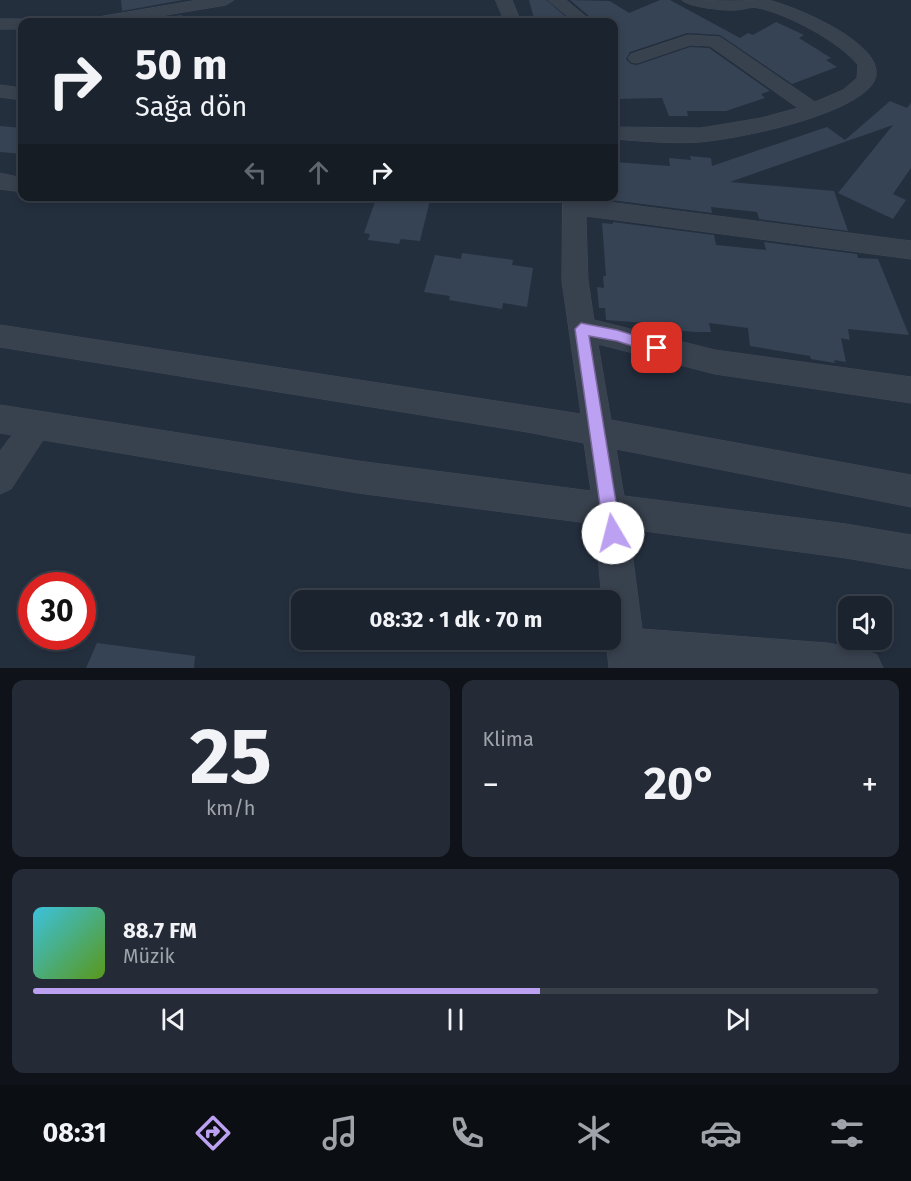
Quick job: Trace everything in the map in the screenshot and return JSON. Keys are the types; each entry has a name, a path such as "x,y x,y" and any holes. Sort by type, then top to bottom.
{"street":[{"path":"122,18 226,0"},
{"path":"489,0 496,18"},
{"path":"504,0 511,18"},
{"path":"556,0 580,18"},
{"path":"618,133 679,136 720,133 765,124 844,97 861,86 868,74 867,64 837,37 756,1 733,6 690,0"},
{"path":"0,24 18,24"},
{"path":"637,58 688,40 714,41 812,109"},
{"path":"0,91 18,93"},
{"path":"0,181 18,184"},
{"path":"864,668 827,662 627,657 610,510 575,281 574,201 911,250"},
{"path":"581,329 717,362 911,390"},
{"path":"0,336 596,430 911,491"},
{"path":"0,419 358,477 911,552"},
{"path":"0,478 36,425"}],"building":[{"path":"121,0 183,0 122,11"},
{"path":"529,0 546,0 567,18 534,18"},
{"path":"570,0 610,1 629,13 660,0 670,0 740,38 748,33 753,35 776,22 804,35 799,38 831,58 826,60 837,67 792,84 720,35 687,33 630,52 626,59 631,64 637,65 690,47 709,48 770,91 761,94 765,98 726,111 687,111 688,116 669,116 662,98 618,99 618,18 590,17"},
{"path":"182,15 182,18 162,18"},
{"path":"890,101 907,108 911,103 911,168 893,194 906,200 893,219 838,193 893,125 730,182 834,191 848,231 759,219 757,212 711,207 712,213 618,201 618,162 670,166 669,158 691,160 690,156 711,158 712,166 827,127 845,140"},
{"path":"0,126 18,128 18,154 0,152"},
{"path":"375,201 430,201 420,241 401,239 399,244 368,240 370,234 364,233"},
{"path":"613,222 714,235 716,245 766,250 764,242 857,254 858,258 878,259 909,335 848,329 850,340 841,338 846,362 834,360 835,363 811,359 810,356 750,346 748,328 709,323 711,332 696,332 661,329 660,324 606,320 605,308 599,308 597,287 604,288 603,276 606,276 602,223 613,224"},
{"path":"462,253 513,260 512,265 533,268 527,307 503,303 502,309 449,300 450,296 424,292 435,255 461,259"},
{"path":"97,643 195,656 194,668 86,668 94,650 96,650"}],"route":[{"path":"613,533 581,329 617,336 657,348"}]}
